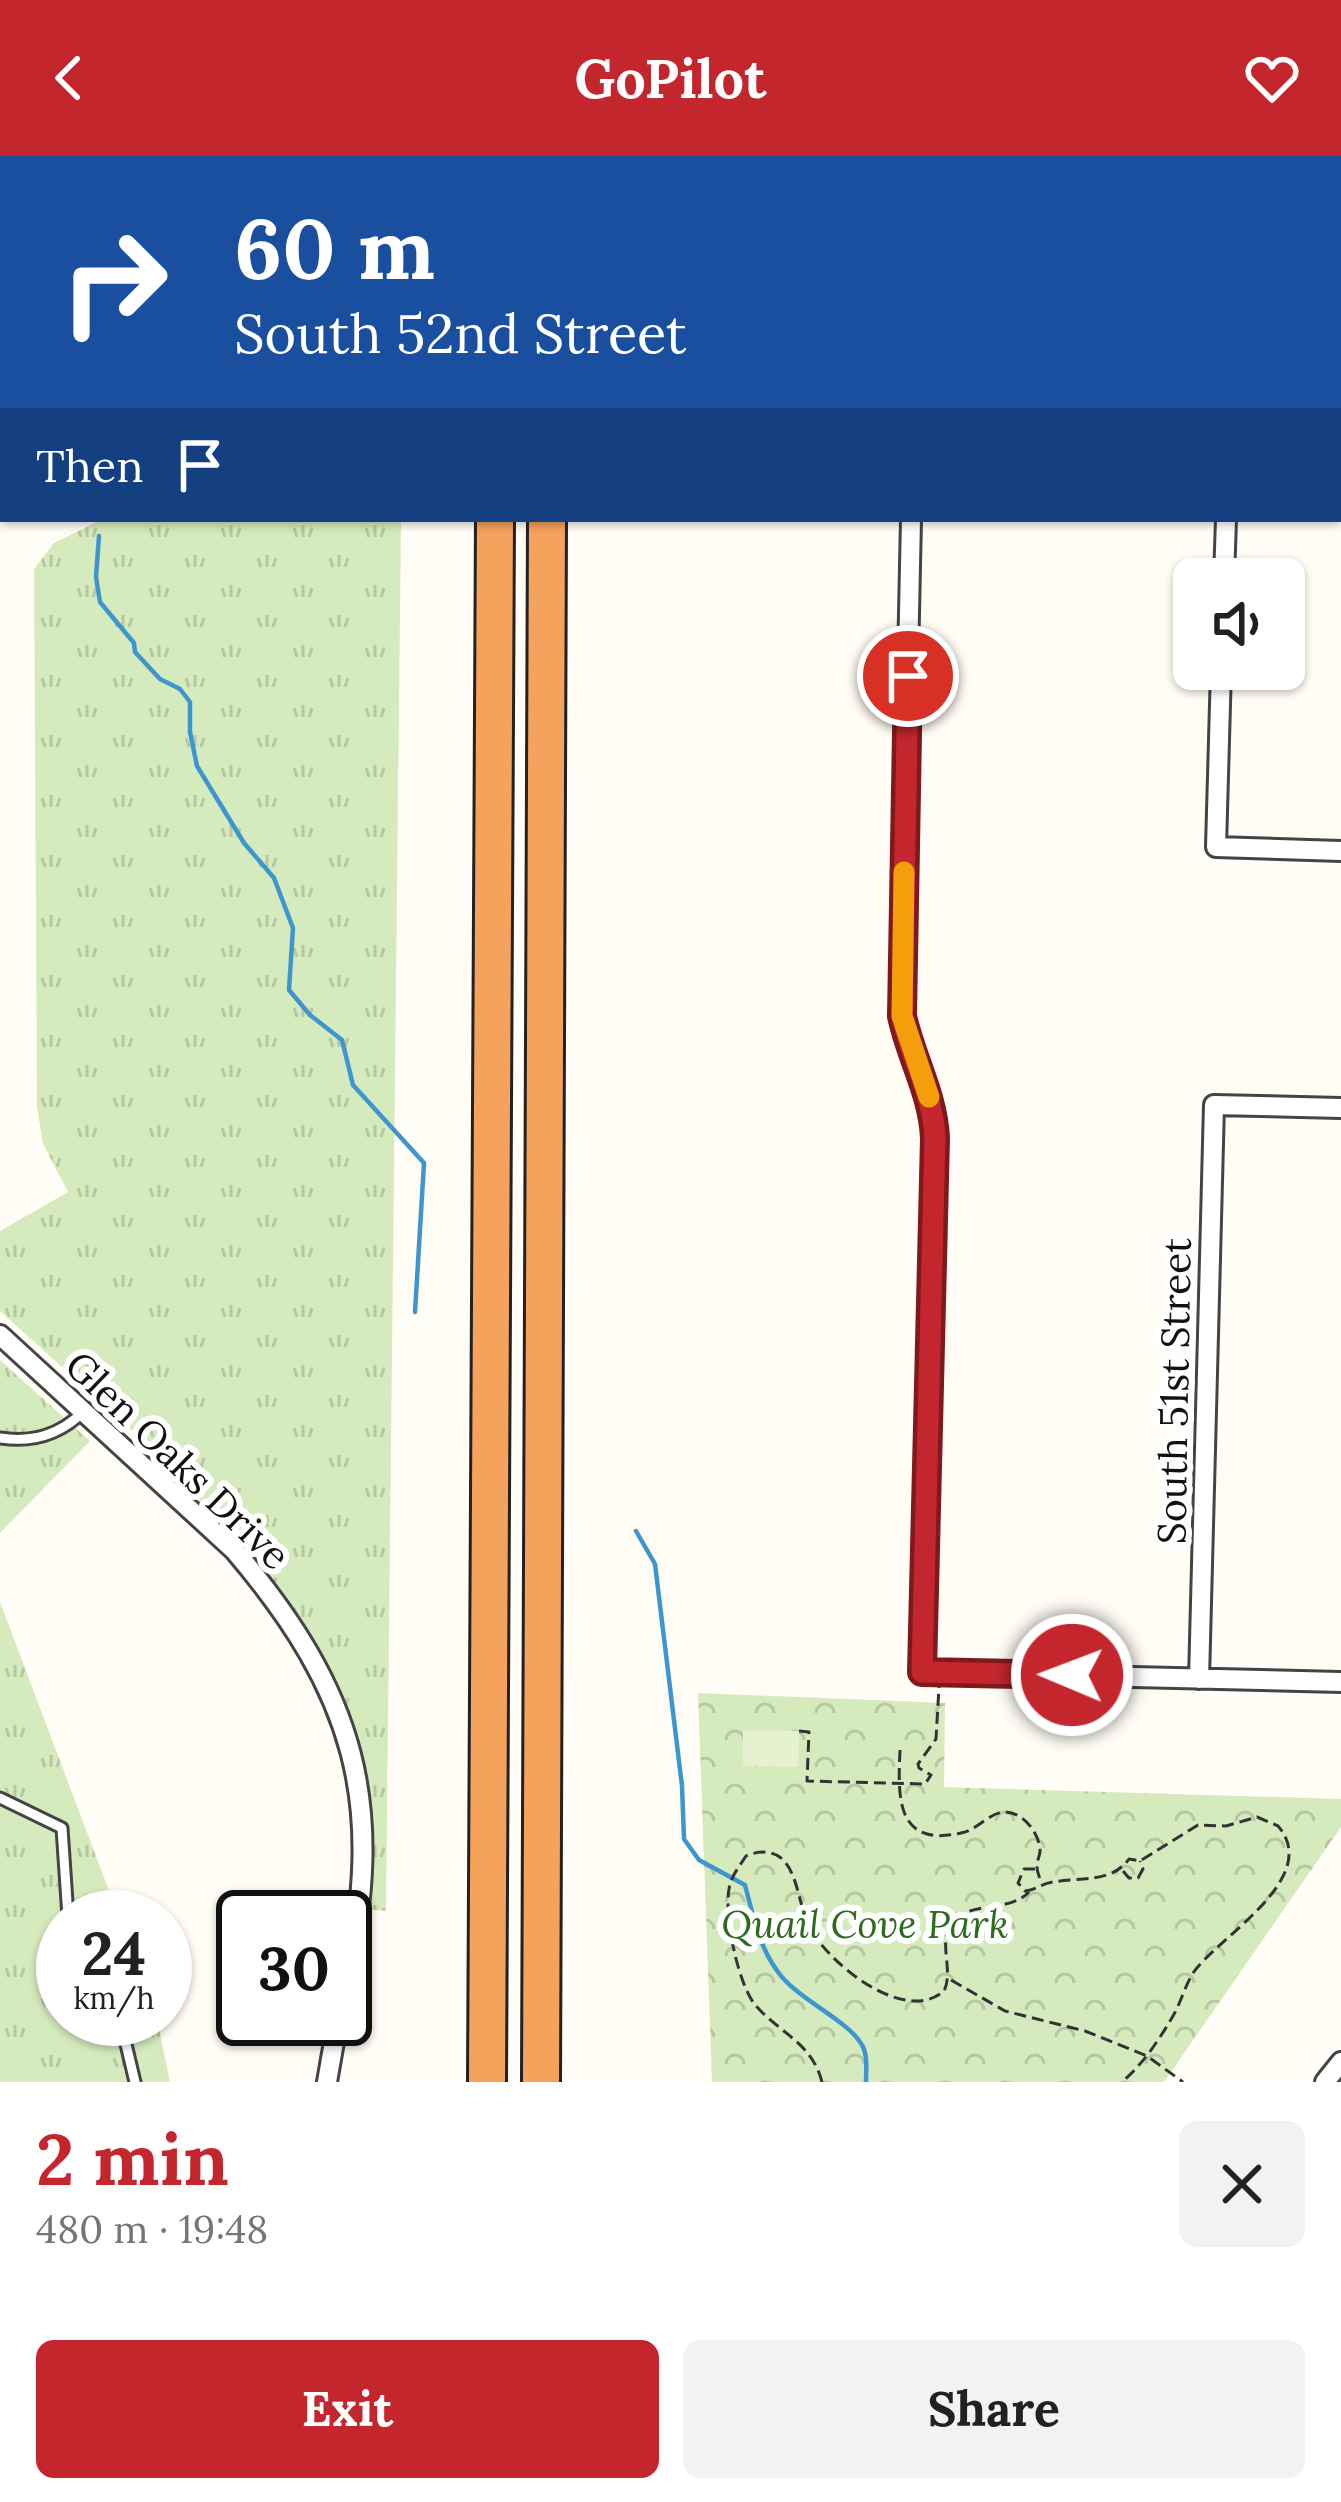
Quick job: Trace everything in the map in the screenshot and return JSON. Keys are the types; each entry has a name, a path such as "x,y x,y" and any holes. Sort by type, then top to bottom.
{"highway":[{"path":"488,2082 494,522"},
{"path":"542,2082 547,522"}],"street":[{"path":"911,522 901,992 907,1040 926,1084 935,1138 922,1672 1341,1682"},
{"path":"1225,558 1226,522"},
{"path":"1220,690 1216,847 1341,850"},
{"name":"South 51st Street","path":"1199,1678 1214,1105 1341,1108"},
{"name":"Glen Oaks Drive","path":"0,1335 234,1550 291,1624 335,1706 360,1781 362,1890"},
{"path":"327,2082 333,2046"}],"lane":[{"path":"0,1438 40,1438 58,1432 84,1411"},
{"path":"0,1798 62,1828 66,1890"},
{"path":"126,2046 135,2082"}],"path":[{"path":"800,1731 808,1732 807,1781 925,1784 931,1775 918,1764 936,1739 940,1685"},
{"path":"900,1750 903,1815 921,1832 960,1834 1007,1812 1024,1819 1040,1848 1035,1869 1040,1885"},
{"path":"822,2082 803,2042 767,2017 748,1993 739,1970 730,1919 730,1881 746,1856 756,1852 781,1858 789,1868 808,1924 829,1956 908,2003 929,2001 944,1991 949,1978 947,1932 951,1924 980,1909 1014,1904 1040,1885 1105,1877 1123,1870 1129,1859 1140,1861 1198,1825 1226,1826 1257,1817 1278,1826 1285,1833 1290,1854 1285,1871 1259,1911 1218,1945 1190,1978 1170,2021 1141,2065 1122,2082"},
{"path":"1123,1870 1129,1878 1138,1878 1143,1869 1140,1861"},
{"path":"1029,1892 1021,1888 1019,1875 1035,1869"},
{"path":"949,1978 1005,2012 1084,2031 1147,2056 1183,2082"}],"green space":[{"path":"97,522 401,522 386,1911 372,1910 372,1890 362,1890 363,1812 315,1664 196,1513 201,1493 0,1311 0,1231 68,1192 43,1144 37,1106 34,569 54,543"},
{"path":"0,1360 90,1441 0,1533"},
{"path":"0,1602 109,1890 36,1890 36,2046 163,2046 170,2082 0,2082"},
{"name":"Quail Cove Park","path":"698,1693 945,1703 944,1787 1341,1799 1341,1827 1164,2082 712,2082"},
{"path":"743,1730 799,1731 798,1767 743,1766"}],"waterway":[{"path":"99,536 96,577 100,602 134,643 135,652 190,702 197,766 244,843 274,878 293,928 289,990 310,1015 342,1040 353,1085 424,1163 415,1312"},
{"path":"636,1531 655,1564 684,1839 699,1860 745,1885 771,1962 798,1992 855,2036 865,2053 866,2082"}],"slow traffic":[{"path":"904,872 902,1016 929,1097"}],"route":[{"path":"908,676 902,1016 926,1084 935,1138 922,1672 1072,1675"}]}
